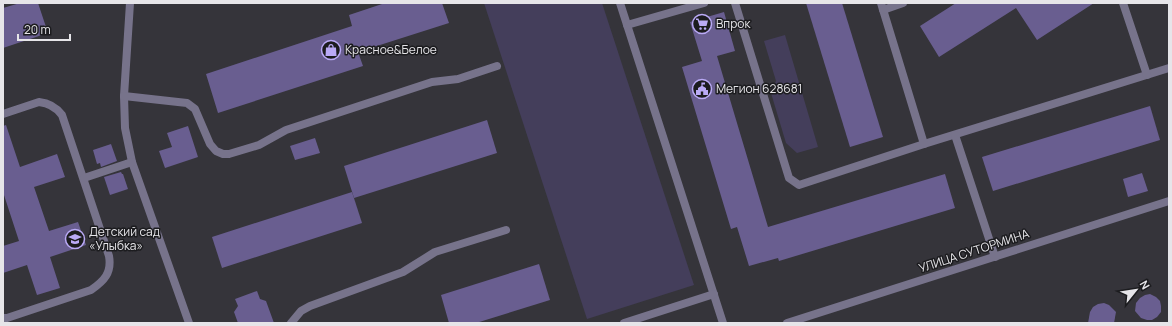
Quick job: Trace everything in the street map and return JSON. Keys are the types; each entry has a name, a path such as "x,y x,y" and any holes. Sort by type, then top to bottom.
{"lane":[{"path":"130,3 124,96 125,128 132,162 189,323"},
{"path":"620,3 723,323"},
{"path":"627,25 704,3"},
{"path":"735,3 789,178 799,184 1169,68"},
{"path":"904,3 882,6 924,144"},
{"path":"1123,3 1147,75"},
{"path":"124,96 187,103 195,109 210,144 216,151 223,154 230,154 259,145 286,130 432,82 458,79 497,66"},
{"path":"3,114 39,102 57,108 62,114 110,262 106,276 102,282 91,290 7,318 3,318"},
{"path":"955,134 995,257"},
{"path":"84,178 132,162"},
{"name":"УЛИЦА СУТОРМИНА","path":"787,323 1169,201"},
{"path":"291,323 301,311 310,306 403,272 435,252 506,230"},
{"path":"624,323 714,294"}],"shaded area":[{"path":"484,3 602,3 694,285 587,319"},
{"path":"785,35 818,147 797,153 786,143 771,93 776,81 764,41"}],"building":[{"path":"20,3 38,3 48,33 3,48 3,8"},
{"path":"385,3 442,3 449,23 358,52 363,66 218,113 206,74 352,26 349,15"},
{"path":"806,3 842,3 883,137 850,147"},
{"path":"956,3 1094,3 1037,40 1016,8 939,57 920,26"},
{"path":"724,12 735,51 717,56 768,227 945,174 955,208 779,261 778,258 749,266 737,227 731,229 682,67 702,61 690,22"},
{"path":"1150,106 1160,140 993,191 982,157"},
{"path":"487,120 497,153 354,198 344,166"},
{"path":"6,125 20,167 57,154 65,177 34,187 49,231 78,222 86,245 50,257 60,288 37,295 27,265 3,273 3,246 19,241 3,192 3,126"},
{"path":"188,126 198,157 165,168 159,151 172,147 167,133"},
{"path":"315,138 320,153 295,160 290,146"},
{"path":"111,144 117,161 101,167 100,163 97,164 93,150"},
{"path":"121,172 128,189 110,195 104,177"},
{"path":"1142,173 1148,191 1128,197 1123,179"},
{"path":"352,192 362,223 222,268 212,237"},
{"path":"539,264 550,300 476,323 449,323 441,295"},
{"path":"257,291 260,299 266,301 274,323 238,323 234,312 238,306 235,299"},
{"path":"1150,294 1160,301 1161,312 1152,320 1147,320 1141,318 1135,311 1136,303 1140,298"},
{"path":"1104,303 1109,305 1116,312 1114,323 1088,323 1090,312 1093,307"}],"place":[{"name":"Впрок","path":"702,24"},
{"name":"Красное&Белое","path":"331,50"},
{"name":"Мегион 628681","path":"702,89"},
{"name":"Детский сад «Улыбка»","path":"75,239"}]}
